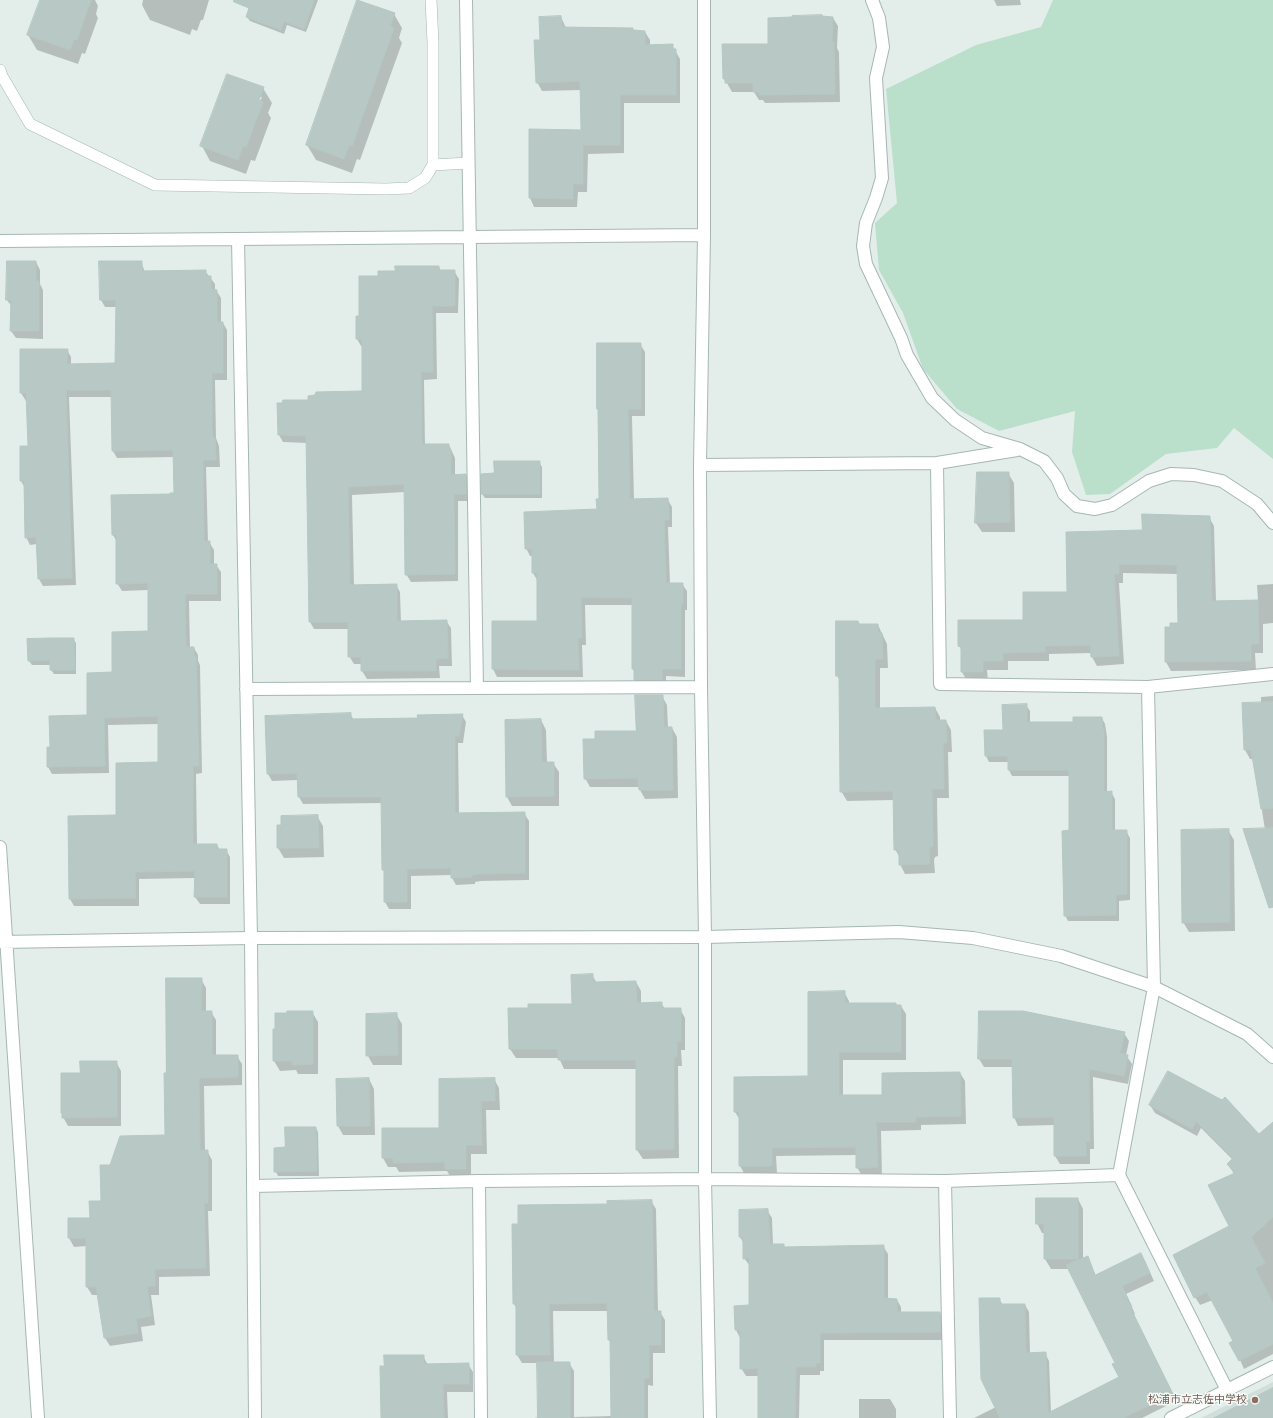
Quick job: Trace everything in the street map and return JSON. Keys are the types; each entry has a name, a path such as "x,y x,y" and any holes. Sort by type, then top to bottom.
{"street":[{"path":"466,0 477,688"},
{"path":"704,0 704,234 700,465 701,687 705,937 705,1179 710,1418"},
{"path":"872,0 879,18 883,46 876,78 882,178 866,223 863,246 866,264 908,354 932,398 955,420 982,438 1020,450 1044,461 1057,478 1064,494 1077,506 1095,509 1112,505 1149,481 1171,474 1194,475 1222,481 1257,504 1273,523"},
{"path":"0,241 704,234"},
{"path":"238,239 250,938 255,1418"},
{"path":"700,465 937,463 1020,450"},
{"path":"937,463 940,684 1148,687 1273,674"},
{"path":"246,689 701,687"},
{"path":"1148,687 1154,988 1119,1175 1227,1390"},
{"path":"0,847 3,942 38,1418"},
{"path":"3,942 250,938 705,937 899,932 973,938 1061,956 1154,988 1247,1034 1273,1058"},
{"path":"253,1186 479,1181 705,1179 945,1181 1119,1175"},
{"path":"479,1181 481,1418"},
{"path":"945,1181 950,1418"},
{"path":"1171,1418 1273,1367"}],"lane":[{"path":"0,70 30,124 155,185 386,189 409,188 425,178 433,165 433,42 430,0"},
{"path":"433,165 468,163"}],"shaded area":[{"name":"松浦市立志佐中学校","path":"1273,1382 1273,1418 1201,1418"}],"green space":[{"path":"1053,0 1273,0 1273,459 1234,428 1217,448 1166,454 1110,494 1086,495 1072,452 1075,411 999,431 957,409 923,369 903,313 879,270 875,223 897,203 886,89 976,45 1041,27"}],"building":[{"path":"40,0 91,0 77,40 74,39 70,50 27,35"},
{"path":"234,0 314,0 304,29 284,21 281,30 246,17 249,8 234,2"},
{"path":"357,0 395,13 390,26 394,28 352,146 349,145 344,159 306,145"},
{"path":"822,15 833,17 832,42 834,42 835,94 759,95 759,92 753,92 753,83 725,83 725,79 723,79 722,44 768,44 768,18"},
{"path":"561,16 562,27 633,28 633,30 645,31 645,45 673,44 673,49 676,49 676,95 620,95 620,145 583,145 583,184 573,184 573,199 529,198 529,129 581,130 580,81 536,83 534,40 540,40 539,17"},
{"path":"227,74 264,87 259,100 263,102 246,147 243,146 238,160 200,146"},
{"path":"7,261 36,261 36,281 39,281 39,331 10,331 11,300 6,300"},
{"path":"99,261 142,261 142,271 206,270 206,276 211,276 211,289 217,290 217,322 223,322 223,373 212,373 212,430 213,438 215,438 216,460 203,460 204,541 210,541 210,564 217,564 217,594 185,594 186,647 194,647 194,656 196,656 199,766 193,766 193,844 217,844 217,849 227,849 227,897 194,897 195,871 135,872 136,898 69,899 68,816 116,815 116,763 158,762 158,716 104,718 105,766 47,767 47,747 50,747 49,716 87,715 87,673 112,672 112,632 148,631 148,583 116,584 116,535 112,535 111,495 174,493 173,450 112,451 111,390 66,390 72,578 38,579 36,537 25,538 24,481 20,481 20,446 28,446 26,393 20,393 20,349 68,349 67,364 115,363 116,300 100,300"},
{"path":"395,266 439,266 439,270 455,270 455,306 432,306 433,372 421,372 422,444 449,444 449,450 451,450 451,475 466,474 466,494 454,494 455,574 405,575 404,484 348,487 350,585 397,584 397,621 447,620 448,658 436,659 436,671 361,671 361,657 348,657 348,622 309,622 306,436 278,435 277,403 282,403 283,400 308,400 308,396 315,395 316,392 362,391 362,339 356,339 356,316 359,316 359,276 378,276 378,271 395,271"},
{"path":"597,343 641,343 641,409 628,409 630,499 668,498 669,520 664,520 666,583 683,583 683,603 681,603 681,669 662,669 662,680 634,680 634,669 632,669 632,598 581,597 582,638 578,638 579,670 492,669 492,621 537,621 537,573 532,573 532,549 525,549 524,512 597,509 596,499 599,499"},
{"path":"494,461 540,461 540,494 481,494 481,474 494,473"},
{"path":"977,472 1009,472 1010,522 975,523"},
{"path":"1142,514 1210,516 1212,601 1258,600 1259,644 1251,644 1251,661 1165,662 1165,627 1170,627 1170,623 1178,623 1177,565 1119,564 1119,574 1114,574 1119,656 1091,657 1090,645 1045,646 1045,652 1003,653 1003,661 983,661 983,672 961,672 961,647 958,646 958,620 1023,620 1023,592 1067,592 1066,532 1142,530"},
{"path":"836,621 858,621 859,624 878,624 878,633 882,633 883,659 875,659 875,708 935,707 936,720 946,720 947,743 943,743 944,789 932,789 933,847 930,847 929,850 930,864 899,865 899,850 894,850 893,791 840,792 839,676 836,676"},
{"path":"74,638 75,670 50,670 50,660 28,661 27,639"},
{"path":"635,695 663,695 664,727 672,727 673,790 639,790 638,778 584,779 583,739 595,739 595,731 636,731"},
{"path":"1273,702 1273,808 1261,809 1251,750 1244,750 1242,703"},
{"path":"1027,704 1027,722 1073,722 1073,717 1102,717 1103,730 1104,729 1104,792 1112,791 1112,830 1127,830 1127,894 1116,895 1116,915 1064,916 1062,831 1069,830 1069,770 1008,770 1008,756 985,756 984,730 1003,730 1002,705"},
{"path":"351,713 351,719 418,718 417,715 463,714 459,736 455,736 455,813 525,812 525,873 477,874 472,875 472,877 451,878 451,868 407,869 407,902 384,902 381,797 298,797 297,773 267,774 265,716"},
{"path":"541,719 542,762 554,762 554,796 506,797 505,720"},
{"path":"318,815 319,848 277,848 277,825 281,825 281,816"},
{"path":"1273,828 1273,907 1269,908 1243,829"},
{"path":"1229,829 1230,922 1182,923 1181,830"},
{"path":"593,974 593,982 636,981 637,1003 662,1002 662,1008 681,1008 681,1041 677,1042 677,1057 674,1057 674,1149 636,1150 636,1060 558,1060 558,1049 509,1049 508,1008 528,1008 528,1004 572,1004 571,975"},
{"path":"166,978 202,978 201,1011 212,1011 212,1055 238,1055 238,1077 199,1078 200,1150 208,1150 208,1203 204,1203 206,1268 155,1269 155,1286 147,1286 151,1316 136,1319 138,1333 104,1338 96,1287 86,1287 86,1238 68,1238 68,1218 90,1218 89,1201 101,1201 100,1165 110,1165 120,1136 165,1135 164,1073 166,1073"},
{"path":"845,991 845,1003 896,1003 896,1005 901,1005 901,1052 839,1052 839,1095 882,1095 882,1073 960,1072 961,1116 916,1117 916,1122 876,1122 878,1167 856,1168 856,1147 772,1148 772,1165 739,1166 739,1112 734,1112 734,1077 808,1076 808,992"},
{"path":"287,1011 313,1011 313,1064 292,1065 292,1061 273,1061 273,1029 275,1029 275,1013 287,1013"},
{"path":"979,1011 1023,1011 1125,1032 1120,1053 1128,1055 1124,1076 1089,1069 1090,1142 1086,1141 1086,1156 1054,1156 1054,1117 1013,1118 1012,1059 978,1059"},
{"path":"397,1013 398,1055 366,1056 366,1014"},
{"path":"80,1061 117,1061 117,1117 62,1118 61,1073 80,1073"},
{"path":"1168,1071 1222,1100 1225,1097 1259,1134 1273,1122 1273,1217 1251,1237 1265,1263 1255,1268 1273,1303 1273,1344 1239,1361 1229,1343 1233,1341 1207,1292 1194,1298 1173,1255 1229,1226 1208,1185 1235,1173 1227,1164 1233,1158 1196,1121 1192,1129 1149,1105"},
{"path":"369,1078 370,1126 337,1126 336,1079"},
{"path":"495,1078 495,1101 481,1101 482,1145 466,1145 466,1169 445,1169 445,1162 393,1163 393,1158 382,1158 382,1128 439,1128 439,1079"},
{"path":"285,1127 316,1127 317,1171 274,1172 274,1148 285,1147"},
{"path":"1036,1198 1078,1198 1078,1259 1044,1259 1044,1224 1036,1224"},
{"path":"652,1200 654,1311 661,1311 661,1345 649,1345 649,1378 644,1378 644,1418 611,1418 610,1340 608,1340 607,1303 549,1304 550,1355 516,1355 516,1304 513,1304 512,1224 518,1224 518,1205 607,1204 607,1201"},
{"path":"768,1209 770,1244 784,1244 784,1247 884,1245 884,1298 897,1299 897,1312 940,1312 941,1332 820,1333 820,1363 816,1363 816,1367 796,1367 795,1418 758,1418 758,1368 740,1369 740,1330 735,1330 734,1306 749,1305 749,1258 743,1259 743,1237 739,1237 739,1210"},
{"path":"1141,1253 1150,1273 1122,1286 1132,1307 1130,1307 1173,1394 1123,1418 1000,1418 981,1379 979,1298 1000,1298 1000,1304 1025,1304 1026,1353 1046,1352 1048,1413 1119,1377 1112,1364 1115,1363 1066,1265 1088,1256 1095,1275"},
{"path":"384,1355 424,1355 424,1364 469,1363 469,1384 443,1384 444,1418 381,1418 380,1366 384,1366"},
{"path":"537,1362 570,1362 570,1418 538,1418"},
{"name":"松浦市立志佐中学校","path":"1273,1388 1273,1418 1214,1418"}],"place":[{"name":"松浦市立志佐中学校","path":"1255,1400"}]}
